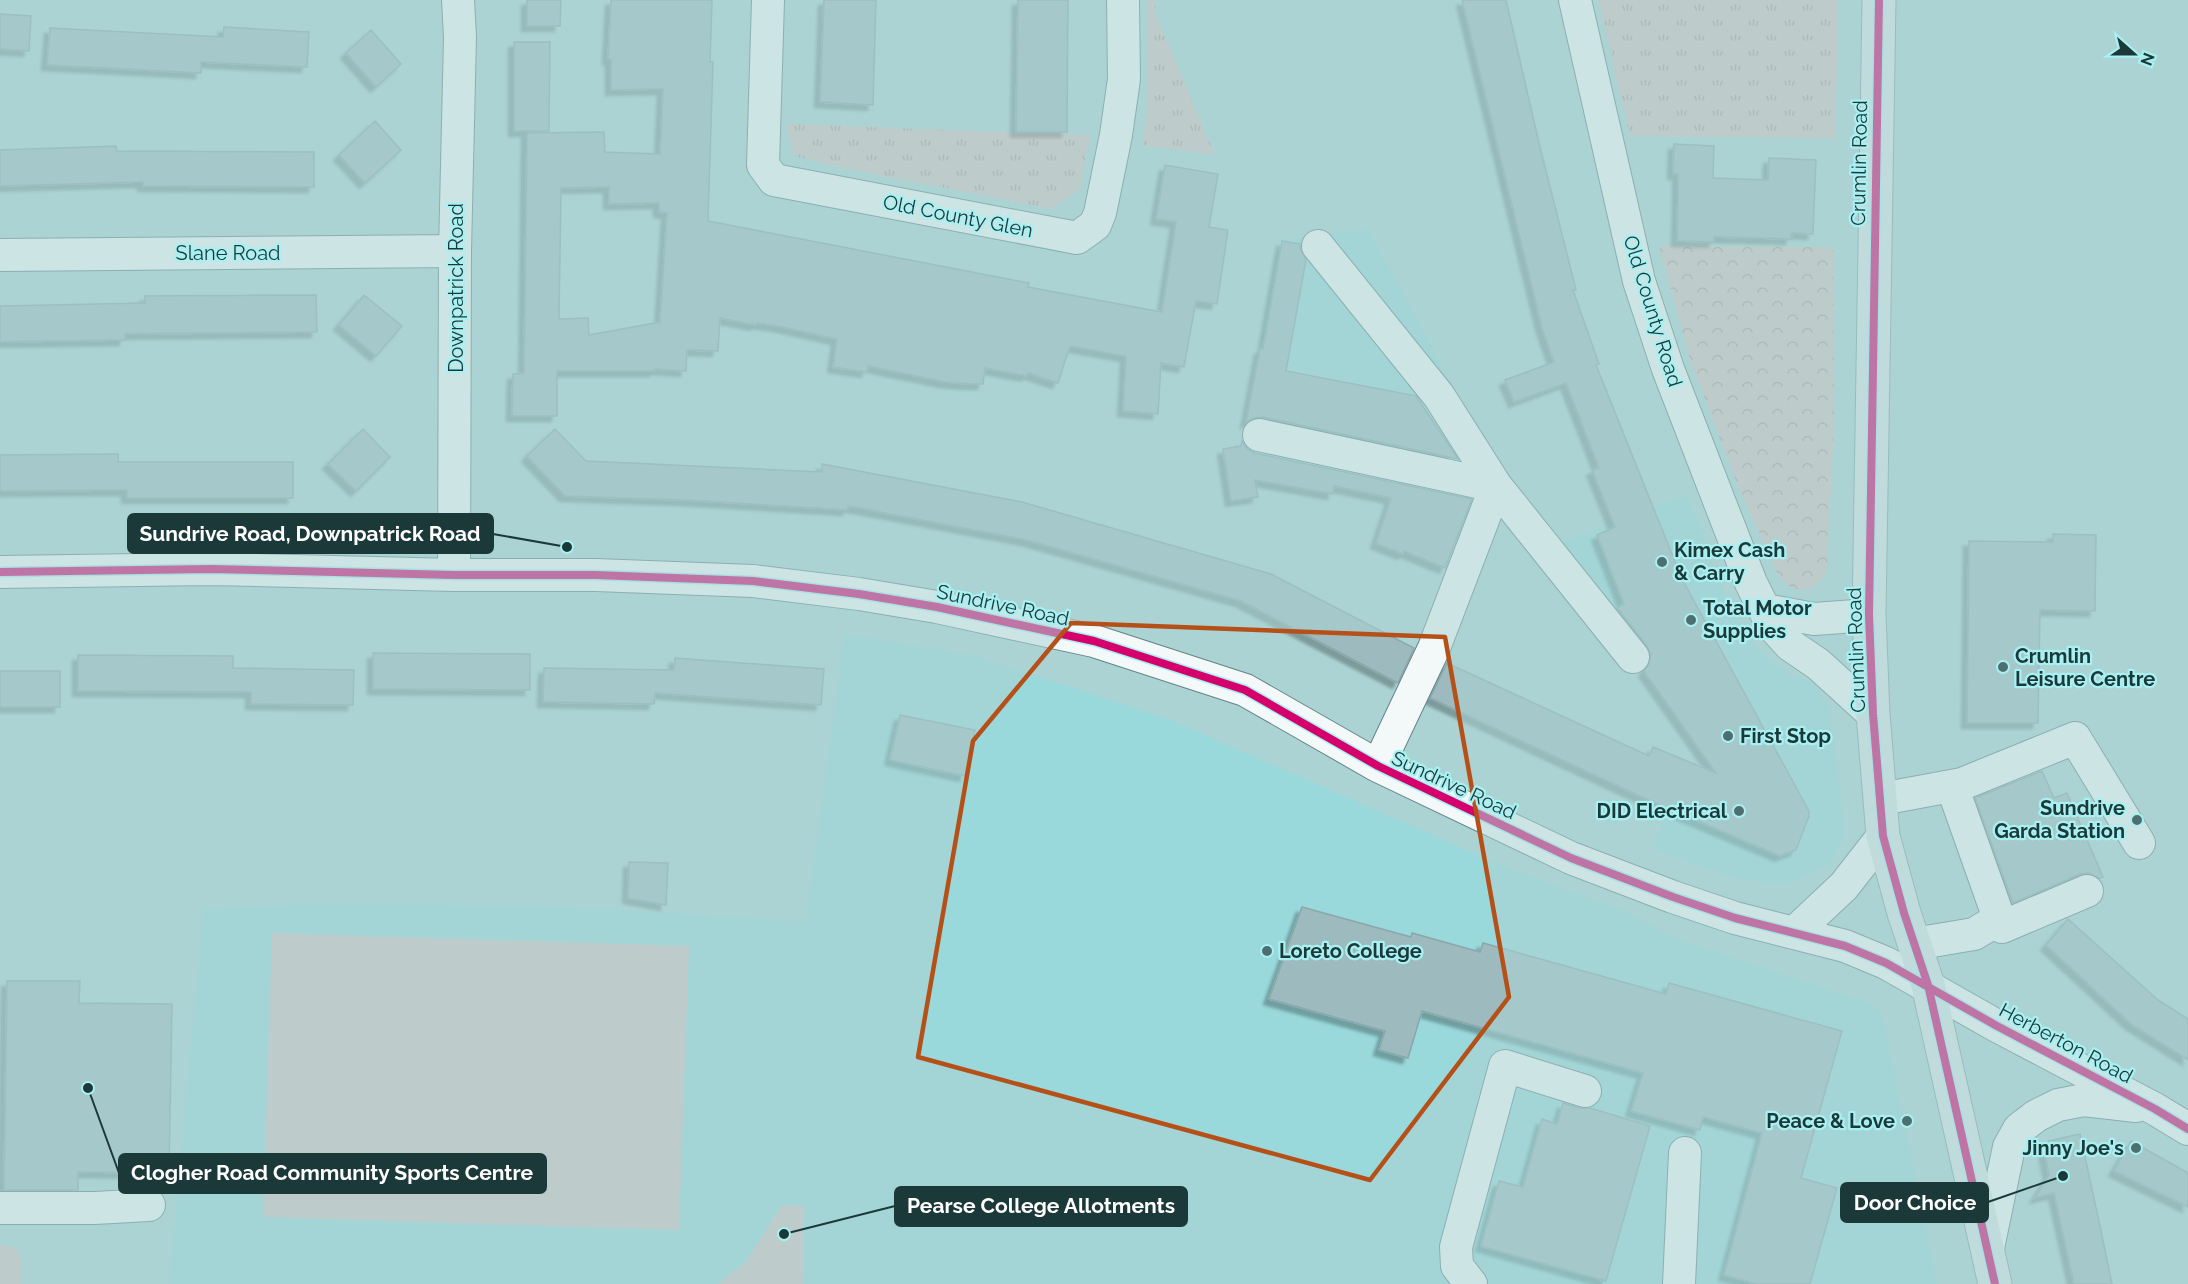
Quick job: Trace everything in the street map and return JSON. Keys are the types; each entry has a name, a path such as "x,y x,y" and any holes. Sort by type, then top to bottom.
{"main road":[{"name":"Crumlin Road","path":"1879,0 1869,615 1884,836 1914,944 1928,985 1995,1284"}],"street":[{"name":"Downpatrick Road","path":"454,575 455,251 459,0"},
{"name":"Old County Glen","path":"768,0 763,165 774,180 1077,238 1095,225 1100,213 1114,146 1124,79 1123,0"},
{"name":"Old County Road","path":"1575,0 1639,281 1668,369 1752,583 1772,625 1790,645 1818,664 1874,714"},
{"path":"1318,246 1439,396 1496,486 1633,657"},
{"name":"Slane Road","path":"0,255 455,251"},
{"path":"1259,435 1496,486"},
{"path":"1377,766 1434,648 1496,486"},
{"name":"Sundrive Road","path":"0,572 211,569 454,575 596,575 753,581 859,594 937,607 1094,641 1245,690 1377,766 1571,858 1714,911 1845,946 1886,963 1928,985"},
{"path":"1765,610 1814,619 1869,615"},
{"path":"1881,799 1962,784 2075,738 2139,843"},
{"path":"1952,786 2002,927 2087,891"},
{"path":"1794,933 1844,886 1884,836"},
{"path":"1914,944 1974,934 1999,919"},
{"name":"Herberton Road","path":"1928,985 1997,1026 2155,1109 2188,1129"},
{"path":"1471,1284 1457,1266 1456,1247 1505,1066 1585,1091"},
{"path":"1988,1248 2008,1147 2019,1128 2058,1105 2084,1100 2155,1109"},
{"path":"1679,1284 1685,1153"},
{"path":"0,1208 94,1208 149,1205"}],"highlighted area":[{"path":"1071,623 1445,637 1509,997 1370,1180 918,1057 973,741"}],"shaded area":[{"path":"1368,229 1489,457 1463,458 1247,416 1279,240"},
{"path":"1687,494 1731,610 1759,650 1791,676 1808,680 1829,706 1843,814 1844,839 1829,864 1785,883 1765,883 1730,877 1652,849 1668,808 1717,774 1554,545"},
{"name":"Loreto College","path":"844,635 976,656 1171,720 1491,861 1626,912 1680,940 1869,1003 1883,1018 1937,1284 803,1284 804,1205 781,1206 745,1262 718,1284 169,1284 203,908 309,905 553,906 806,921"}],"green space":[{"path":"1147,0 1156,0 1155,13 1215,155 1142,145 1148,105"},
{"path":"1598,0 1838,0 1835,138 1630,136"},
{"path":"786,124 1090,135 1080,188 1052,209 794,156"},
{"path":"1659,246 1833,247 1834,426 1827,566 1820,582 1815,586 1804,590 1792,588 1776,571 1736,481 1690,360"},
{"path":"272,933 689,946 679,1230 263,1217"},
{"path":"804,1205 803,1284 718,1284 746,1262 781,1206"},
{"path":"0,1246 12,1246 22,1258 21,1284 0,1284"}],"building":[{"path":"527,0 561,0 560,26 527,26"},
{"path":"611,0 712,0 710,62 713,62 708,221 1029,283 1028,287 1162,312 1176,222 1156,219 1165,165 1218,174 1209,227 1228,230 1217,304 1196,301 1184,367 1161,363 1158,414 1123,411 1126,356 1070,346 1058,383 1028,373 1027,376 985,368 983,384 945,382 868,366 867,372 833,367 837,339 778,326 757,323 756,325 720,318 718,351 687,350 686,371 655,369 655,371 557,371 557,416 512,416 513,374 524,373 527,133 604,132 605,152 660,154 663,89 611,90 611,59 608,59","holes":["609,187 609,204 659,203 659,212 667,213 660,322 589,335 588,318 559,319 561,188"]},
{"path":"824,0 876,0 873,105 820,102"},
{"path":"1018,0 1068,0 1067,132 1016,132"},
{"path":"1462,0 1506,0 1576,290 1573,290 1599,364 1596,365 1682,579 1809,811 1796,850 1780,856 1644,798 1430,698 1447,663 1649,756 1653,747 1716,773 1644,671 1649,664 1651,654 1617,608 1624,604 1597,535 1615,527 1592,470 1599,468 1566,383 1514,402 1505,380 1554,362 1542,328"},
{"path":"0,14 31,16 29,51 0,49"},
{"path":"224,27 309,32 307,67 201,62 201,73 47,65 50,28 223,37"},
{"path":"371,30 401,64 376,87 346,53"},
{"path":"514,42 550,42 549,131 514,131"},
{"path":"375,121 401,150 365,183 339,155"},
{"path":"1674,144 1714,146 1713,178 1768,180 1769,158 1816,160 1813,234 1792,233 1791,239 1714,237 1714,242 1677,241 1678,174 1673,174"},
{"path":"116,146 117,151 314,152 314,187 143,186 143,182 0,186 0,150"},
{"path":"1282,241 1301,244 1300,249 1306,260 1286,371 1416,396 1458,459 1263,417 1254,418 1246,423 1260,349 1263,349"},
{"path":"316,295 317,332 125,334 125,340 0,342 0,306 145,303 145,296"},
{"path":"364,295 402,326 376,356 339,325"},
{"path":"363,429 390,457 356,491 328,464"},
{"path":"555,429 586,461 822,472 822,464 1022,502 1271,574 1414,648 1398,683 1241,601 1027,540 848,506 848,510 684,500 565,496 527,456"},
{"path":"1242,441 1247,449 1255,453 1472,499 1445,568 1404,551 1403,554 1376,543 1391,498 1334,486 1333,494 1255,480 1258,497 1231,501 1223,449 1241,446"},
{"path":"118,454 118,462 293,462 293,498 127,498 127,490 0,491 0,455"},
{"name":"Crumlin Leisure Centre","path":"2053,534 2096,535 2095,611 2040,610 2038,723 1967,723 1969,541 2053,542"},
{"path":"373,653 530,654 530,690 373,689"},
{"path":"78,655 233,656 233,668 354,670 353,705 251,704 251,692 78,691"},
{"path":"675,658 824,669 821,705 655,693 654,704 543,702 544,668 674,670"},
{"path":"0,671 60,671 60,707 0,707"},
{"path":"900,715 975,730 965,776 890,760"},
{"path":"2042,771 2054,798 2067,793 2103,877 2099,879 2089,873 2080,874 2013,903 1975,798"},
{"path":"629,862 668,863 666,905 628,898"},
{"path":"1302,907 1411,937 1412,933 1480,952 1483,943 1666,994 1669,983 1842,1031 1801,1178 1837,1188 1810,1284 1757,1284 1724,1275 1762,1133 1703,1117 1700,1130 1631,1111 1643,1073 1422,1011 1408,1058 1379,1050 1385,1031 1269,999"},
{"path":"2068,919 2158,1000 2188,1019 2188,1060 2131,1024 2046,945"},
{"path":"7,981 80,981 79,1003 172,1004 169,1173 78,1172 78,1190 4,1190"},
{"path":"1563,1103 1580,1108 1590,1108 1650,1126 1606,1281 1481,1246 1499,1181 1523,1187 1542,1119 1557,1124"},
{"path":"2080,1134 2112,1284 2074,1284 2054,1193 2035,1198 2049,1175 2044,1150 2049,1141"},
{"path":"2131,1141 2188,1173 2188,1207 2114,1171"}],"cycle path":[{"path":"1879,0 1869,615 1873,714 1883,836 1904,913 1928,985 1995,1284"},
{"path":"0,572 211,569 454,575 596,575 753,581 859,594 937,607 1094,641 1245,690 1378,766 1571,858 1735,918 1845,946 1886,963 2188,1129"}],"place":[{"name":"Sundrive Road, Downpatrick Road","path":"567,547"},
{"name":"Kimex Cash & Carry","path":"1662,562"},
{"name":"Total Motor Supplies","path":"1691,620"},
{"name":"Crumlin Leisure Centre","path":"2003,667"},
{"name":"First Stop","path":"1728,736"},
{"name":"DID Electrical","path":"1739,811"},
{"name":"Sundrive Garda Station","path":"2137,820"},
{"name":"Loreto College","path":"1267,951"},
{"name":"Clogher Road Community Sports Centre","path":"88,1088"},
{"name":"Peace & Love","path":"1907,1121"},
{"name":"Jinny Joe's","path":"2136,1148"},
{"name":"Door Choice","path":"2063,1176"},
{"name":"Pearse College Allotments","path":"784,1234"}]}
